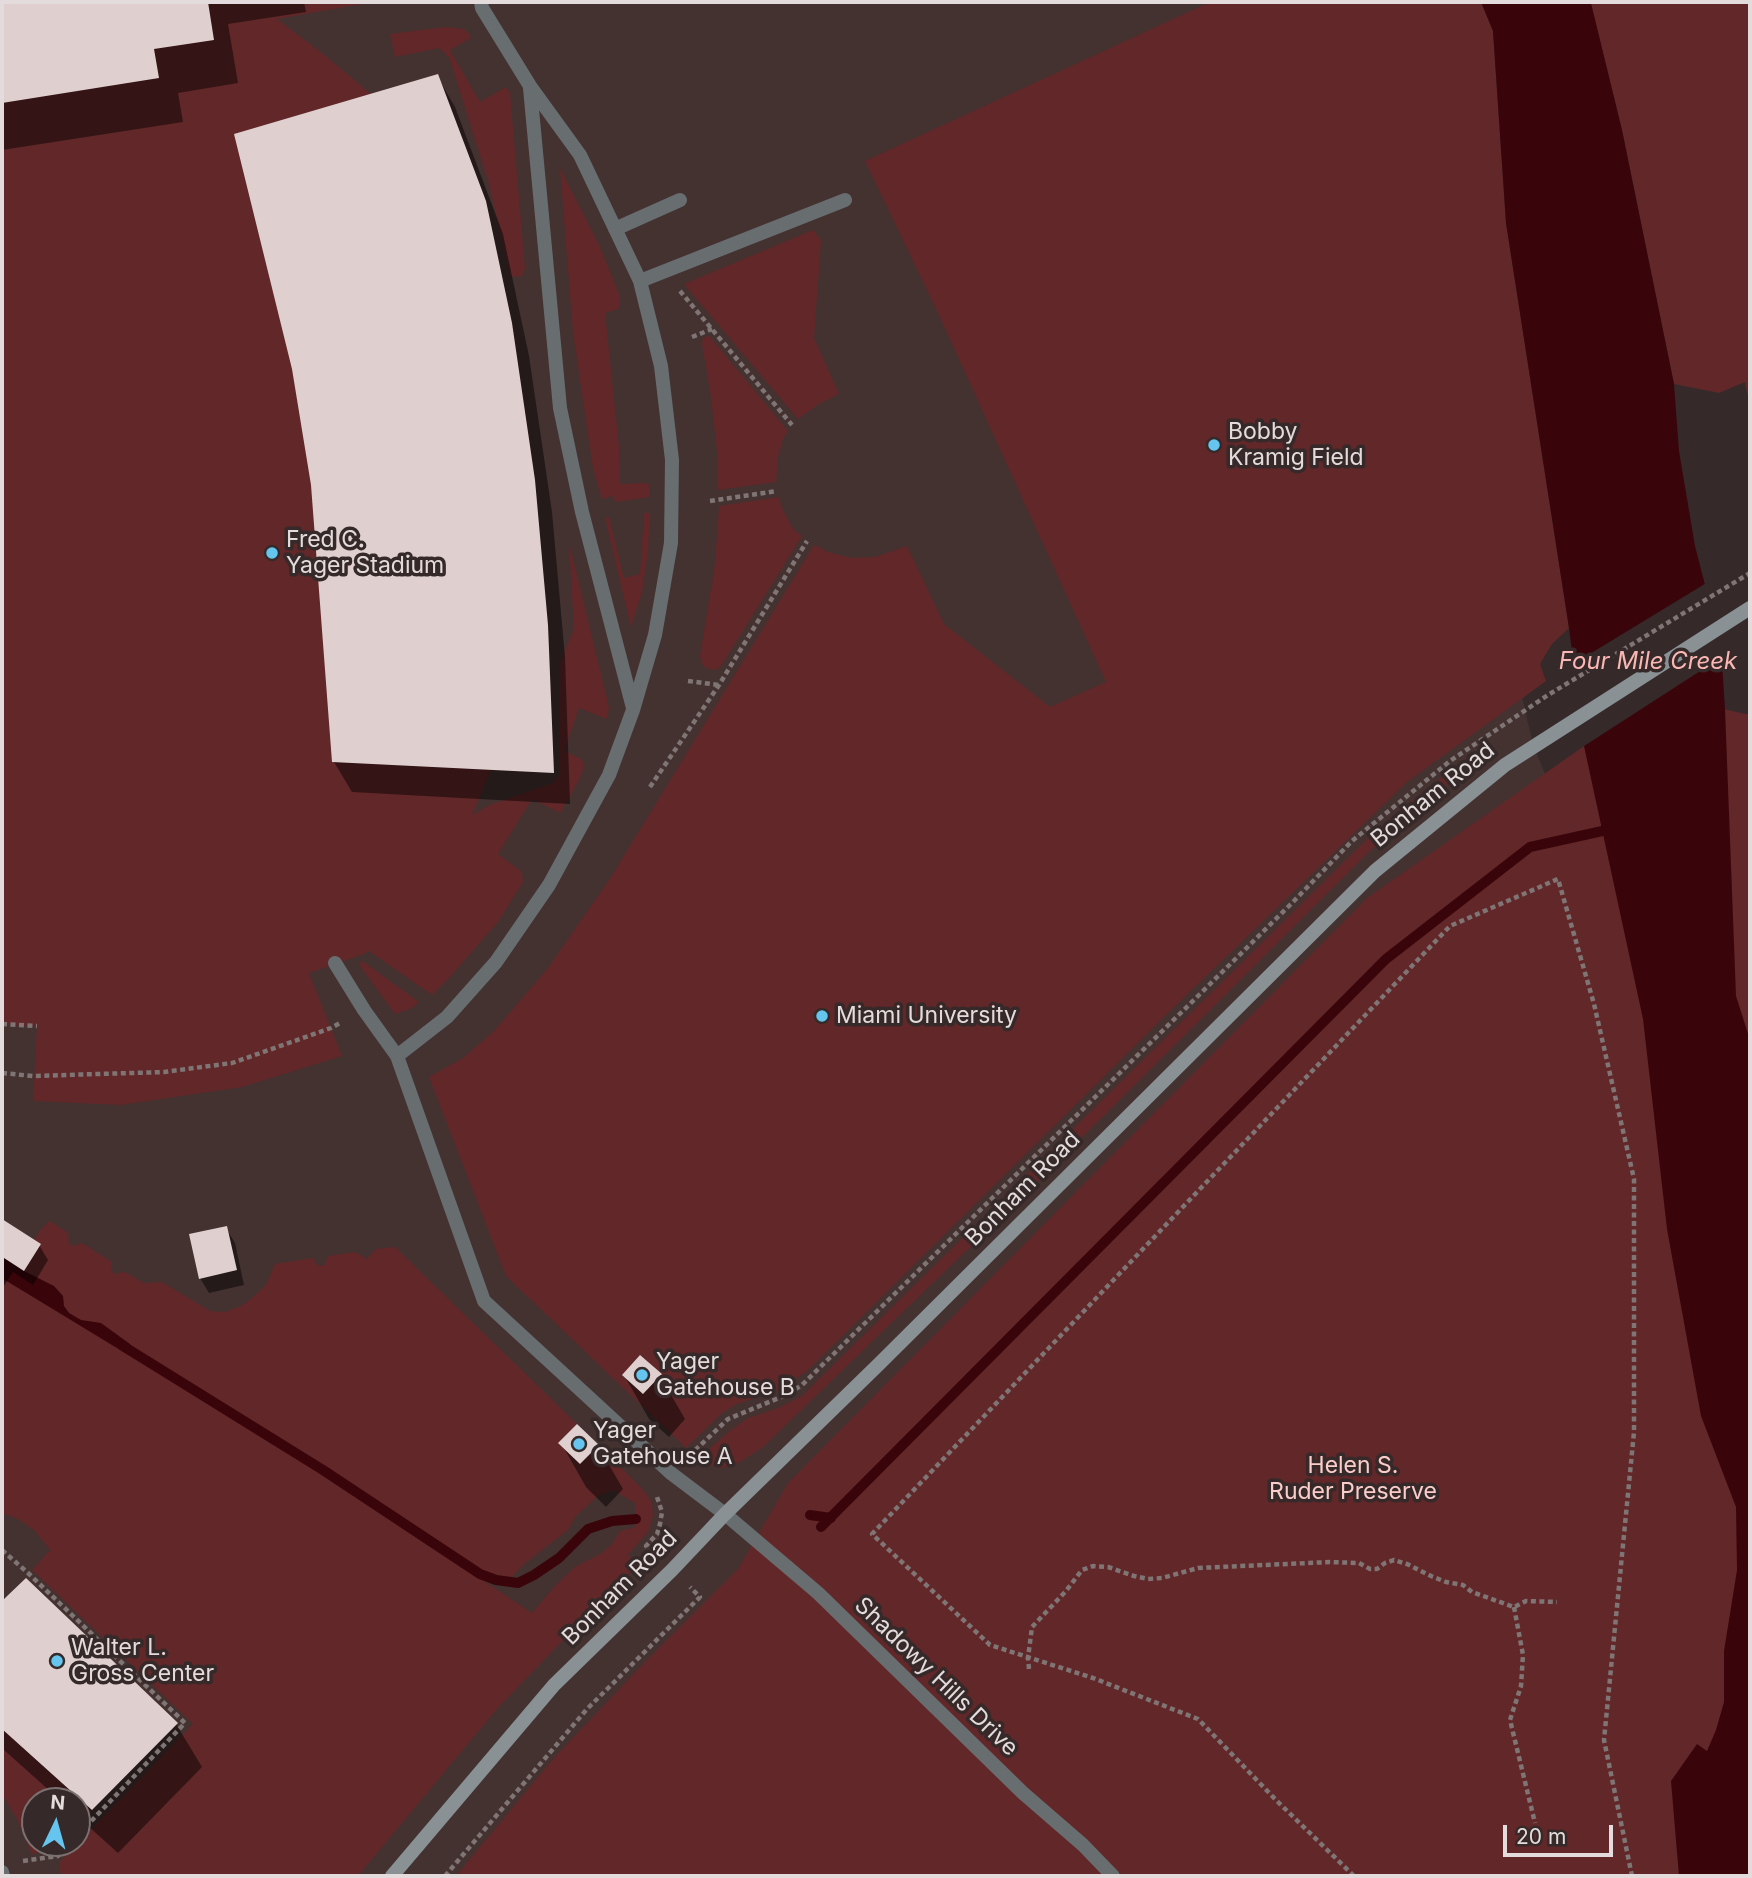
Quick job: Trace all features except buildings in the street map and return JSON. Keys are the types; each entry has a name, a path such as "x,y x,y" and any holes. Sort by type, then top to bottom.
{"street":[{"path":"397,1056 447,1017 496,962 549,885 609,775 633,710 655,635 671,543 672,460 661,366 640,281 580,155 530,86 482,8 481,2"},
{"path":"530,86 560,408 582,512 633,710"},
{"path":"615,229 680,200"},
{"path":"640,281 845,200"},
{"name":"Bonham Road","path":"392,1876 554,1685 1375,871 1506,765 1750,608"},
{"name":"Shadowy Hills Drive","path":"335,963 397,1056 484,1301 672,1474 725,1514 818,1593 1023,1793 1083,1845 1113,1876"}],"path":[{"path":"679,290 792,425"},
{"path":"692,337 712,329"},
{"path":"710,501 777,491"},
{"path":"650,788 719,685 807,541"},
{"path":"694,1451 728,1419 786,1395 802,1385 1352,841 1450,761 1548,695 1750,573"},
{"path":"688,681 719,685"},
{"path":"1354,1876 1198,1719 1093,1678 990,1645 872,1534 1450,926 1558,879 1594,1004 1633,1179 1634,1432 1604,1740 1632,1876"},
{"path":"2,1073 33,1076 164,1072 232,1063 331,1028 364,1010"},
{"path":"2,1024 37,1027"},
{"path":"2,1550 185,1723 91,1821"},
{"path":"1029,1669 1032,1627 1082,1570 1093,1566 1108,1567 1148,1579 1198,1568 1359,1563 1370,1569 1377,1569 1395,1560 1514,1607 1526,1601 1557,1602"},
{"path":"445,1876 587,1709 700,1597 689,1586"},
{"path":"1514,1607 1523,1654 1521,1686 1510,1720 1535,1823"},
{"path":"15,1862 51,1857"}],"shaded area":[{"name":"Miami University","path":"2,2 1371,2 1533,744 1750,1288 1750,1876 2,1876"}],"green space":[{"name":"Fred C. Yager Stadium","path":"2,2 373,2 277,19 371,94 438,74 486,201 512,323 535,480 548,625 554,773 491,770 472,815 490,805 553,783 560,775 560,662 574,629 569,542 609,707 607,719 579,708 564,751 584,763 578,782 560,813 532,799 498,854 522,872 523,882 498,922 449,978 432,995 369,951 309,973 342,1056 242,1087 121,1105 33,1101 37,1027 2,1024"},
{"path":"1210,2 1481,2 1493,31 1506,223 1569,628 1552,644 1540,664 1546,681 1407,782 1168,1013 806,1372 776,1391 737,1404 722,1413 686,1448 506,1276 429,1077 463,1058 494,1031 548,968 611,877 814,545 851,558 875,557 907,546 944,624 1050,707 1106,682 937,311 865,161","holes":["640,1355 661,1374 643,1394 622,1376"]},
{"path":"1590,2 1750,2 1750,407 1745,382 1719,393 1674,384 1622,130"},
{"path":"446,27 464,29 471,38 450,50 480,102 506,87 510,93 525,269 522,276 514,277 510,274 489,184 449,57 439,48 395,57 390,34"},
{"path":"560,168 600,247 619,294 618,309 605,313 619,447 620,484 647,483 650,497 615,502 613,496 602,499 593,468 573,333"},
{"path":"813,230 821,240 814,338 839,394 798,419 684,284"},
{"path":"707,336 788,431 778,457 776,482 718,490 718,461 711,397 702,344 703,338"},
{"path":"779,497 793,529 802,536 721,666 716,670 706,668 700,656 715,564 719,506"},
{"path":"644,513 650,513 648,551 642,592 631,627 605,518 609,517 624,578 640,574"},
{"name":"Helen S. Ruder Preserve","path":"1698,703 1750,715 1750,1876 456,1876 553,1759 738,1569 788,1483 1367,898 1584,746"},
{"path":"1467,758 1472,764 1372,849 1023,1196 763,1447 740,1462 721,1468 698,1459 748,1418 802,1396 1364,842"},
{"path":"361,960 419,1002 412,1008 395,1014 360,966"},
{"path":"50,1221 68,1233 69,1244 72,1246 82,1243 112,1262 111,1269 114,1274 125,1272 144,1283 162,1282 210,1311 225,1312 241,1306 266,1285 275,1264 313,1258 317,1265 324,1266 328,1256 355,1252 367,1259 376,1249 395,1247 577,1424 559,1443 580,1464 599,1445 645,1492 652,1503 653,1516 648,1532 628,1555 638,1565 496,1710 358,1876 61,1876 59,1863 65,1857 91,1857 91,1830 193,1724 32,1570 50,1550 35,1531 18,1519 2,1513 4,1279 287,1450 532,1613 575,1567 602,1553 620,1531 635,1527 635,1503 613,1490 598,1496 575,1517 568,1530 524,1564 512,1577 483,1571 132,1348 130,1344 90,1321 81,1321 69,1313 64,1306 63,1296 54,1286 24,1271 40,1244 34,1240"},
{"path":"2,1729 66,1787 21,1787 21,1828 2,1794"}],"water":[{"name":"Four Mile Creek","path":"1481,2 1591,3 1622,130 1674,384 1679,451 1695,546 1721,647 1736,996 1750,1040 1750,1876 1679,1876 1671,1781 1697,1744 1707,1751 1724,1702 1724,1651 1737,1570 1736,1507 1701,1416 1667,1229 1643,1019 1584,746 1569,628 1506,223 1493,31"},
{"path":"4,1258 54,1286 63,1296 64,1306 69,1313 81,1320 101,1323 130,1344 136,1354 135,1359 5,1280 2,1282"}],"pier":[{"path":"1708,582 1725,655 1581,748 1570,666"}],"waterway":[{"path":"821,1527 1386,959 1530,847 1616,828"},
{"path":"123,1346 323,1470 480,1574 496,1580 518,1583 559,1558 588,1529 612,1521 636,1519"},
{"path":"810,1515 831,1518"}],"place":[{"name":"Bobby Kramig Field","path":"1214,445"},
{"name":"Fred C. Yager Stadium","path":"272,553"},
{"name":"Miami University","path":"822,1016"},
{"name":"Yager Gatehouse B","path":"642,1375"},
{"name":"Yager Gatehouse A","path":"579,1444"},
{"name":"Walter L. Gross Center","path":"57,1661"}]}
